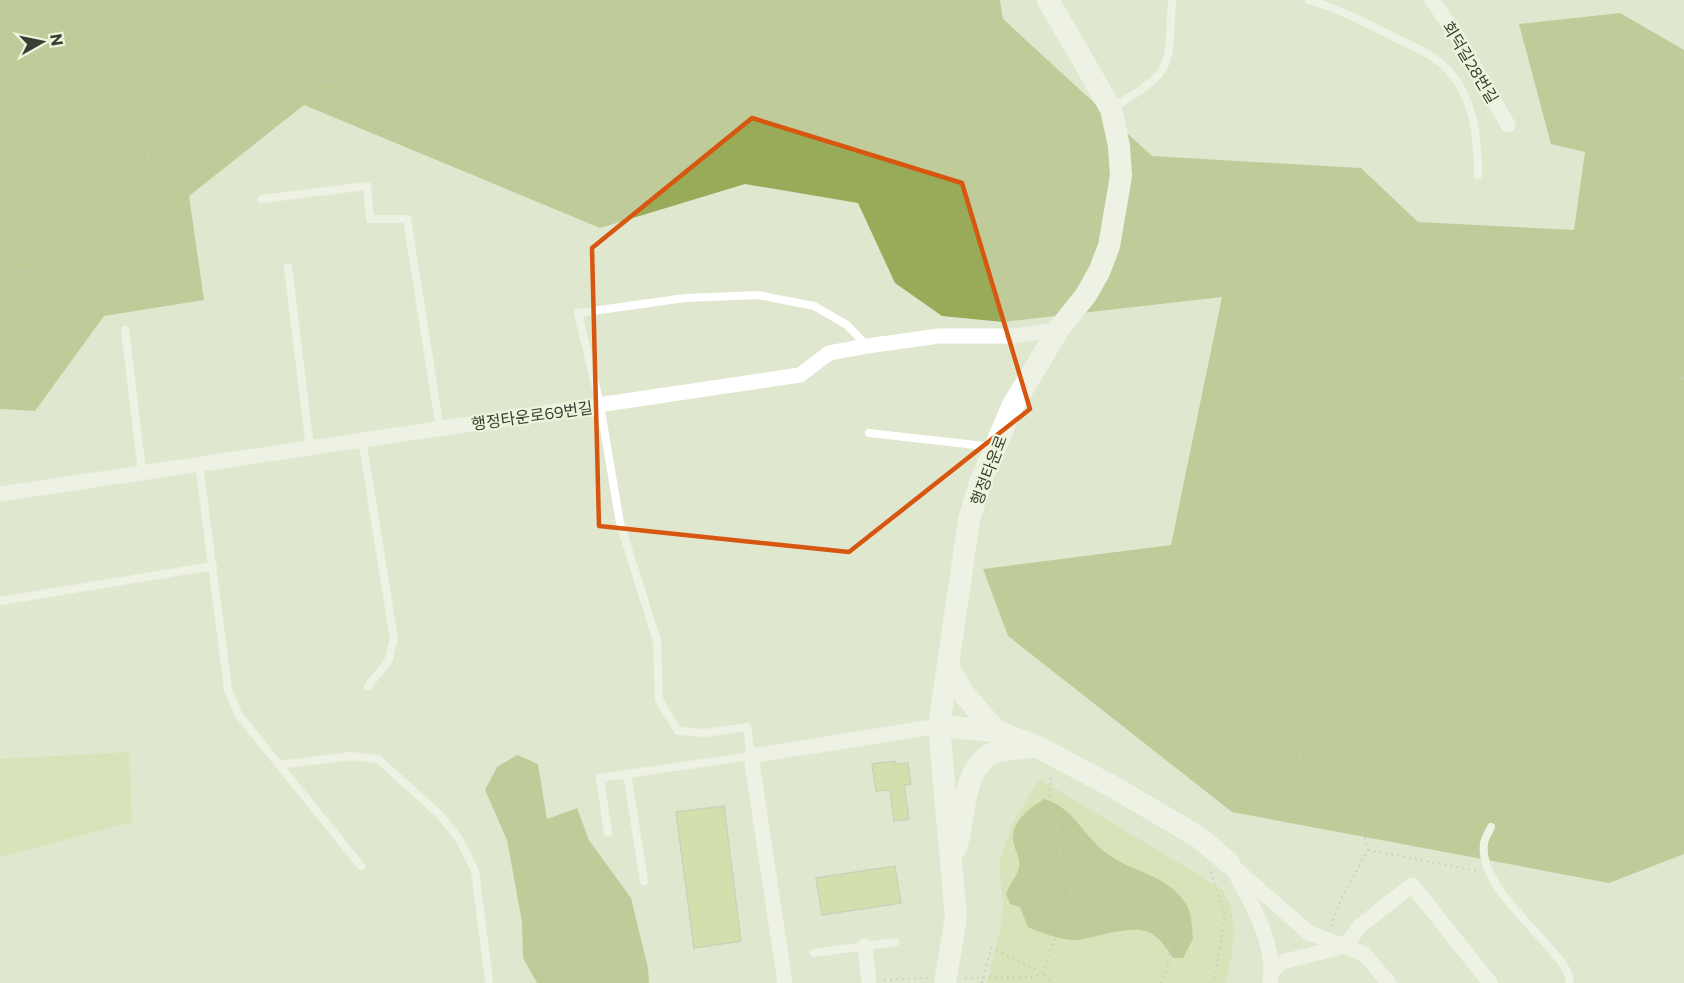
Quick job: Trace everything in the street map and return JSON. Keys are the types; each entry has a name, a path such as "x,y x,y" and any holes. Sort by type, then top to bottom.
{"street":[{"name":"행정타운로","path":"945,983 956,917 939,726 969,520 980,483 1012,407 1058,330 1086,295 1109,246 1121,176 1119,146 1111,109 1048,0"},
{"name":"회덕길28번길","path":"1432,0 1455,33 1508,125"},
{"name":"행정타운로69번길","path":"0,494 142,471 800,375 828,353 867,345 939,336 1014,336 1058,330"},
{"path":"948,667 964,694 996,731"},
{"path":"785,983 751,756 939,726 996,731 1044,750 1200,838 1260,919 1270,978"},
{"path":"952,861 963,827 966,791 977,765 994,753 1044,750"},
{"path":"1220,867 1309,933 1364,954 1389,983"},
{"path":"1270,978 1282,962 1345,946 1361,925 1412,885 1490,983"},
{"path":"939,983 952,944"},
{"path":"952,944 959,983"},
{"path":"865,946 868,983"}],"lane":[{"path":"1111,109 1152,84 1162,73 1169,56 1172,0"},
{"path":"1309,0 1334,7 1432,56 1450,72 1473,113 1478,136 1478,175"},
{"path":"262,199 367,186 370,219 407,219 441,429"},
{"path":"288,267 310,448"},
{"path":"608,833 600,778 751,756 747,727 705,733 678,731 659,700 657,641 620,523 600,405 578,313 685,298 758,295 814,306 847,325 867,345"},
{"path":"125,330 142,471"},
{"path":"869,433 995,447"},
{"path":"362,440 394,639 388,662 368,686"},
{"path":"199,464 228,689 238,714 361,866"},
{"path":"0,601 213,566"},
{"path":"279,765 351,756 378,759 439,814 459,839 475,871 489,980"},
{"path":"627,774 644,881"},
{"path":"1491,827 1484,844 1488,873 1518,915 1563,962 1570,978 1569,983"},
{"path":"814,953 895,942"}],"path":[{"path":"0,267 25,271 94,261 126,238 149,151 179,129 228,102 265,90 336,80 401,16 412,4 411,0"},
{"path":"1326,940 1341,899 1368,850 1361,824 1343,803 1297,780 1302,746 1355,685 1382,639 1412,576 1431,503 1449,418 1458,394 1491,384 1527,387 1574,399 1603,396 1684,378"},
{"path":"1004,978 1034,977 1043,973 1051,947 1068,915 1071,901 1069,881 1061,862 1044,750"},
{"path":"1368,850 1444,862 1488,873"},
{"path":"1061,862 1087,865 1101,875 1135,888 1154,905 1160,913 1169,945 1161,983"},
{"path":"1214,983 1225,917 1220,867"},
{"path":"982,983 991,948 1043,973 1053,983"},
{"path":"879,983 879,980 913,978"}],"highlighted area":[{"path":"752,118 962,183 1030,409 849,552 599,526 592,248"}],"green space":[{"path":"0,0 1000,0 1003,19 1152,156 1361,168 1418,222 1574,230 1585,152 1551,144 1519,24 1620,13 1684,50 1684,854 1609,883 1232,812 1008,636 983,569 1171,545 1222,297 1003,322 942,316 895,283 858,203 745,184 600,228 304,105 189,196 204,300 104,316 35,411 0,409"},
{"path":"129,752 132,822 0,857 0,759"},
{"path":"517,755 538,764 547,819 577,808 589,840 631,898 648,968 649,983 537,983 523,958 522,922 507,840 485,790 497,767"},
{"path":"1039,779 1222,889 1231,911 1234,935 1225,983 987,983 1001,927 1003,903 999,862 1013,823"},
{"path":"1044,799 1063,809 1109,855 1160,880 1179,894 1189,912 1193,939 1183,958 1173,958 1155,936 1137,930 1071,940 1028,927 1020,907 1010,904 1006,894 1019,868 1013,833 1018,821"}],"building":[{"path":"895,761 895,764 908,763 911,784 904,785 909,819 894,821 890,790 876,791 872,764"},
{"path":"724,806 741,941 694,948 676,812"},
{"path":"895,866 901,903 822,915 816,878"}]}
